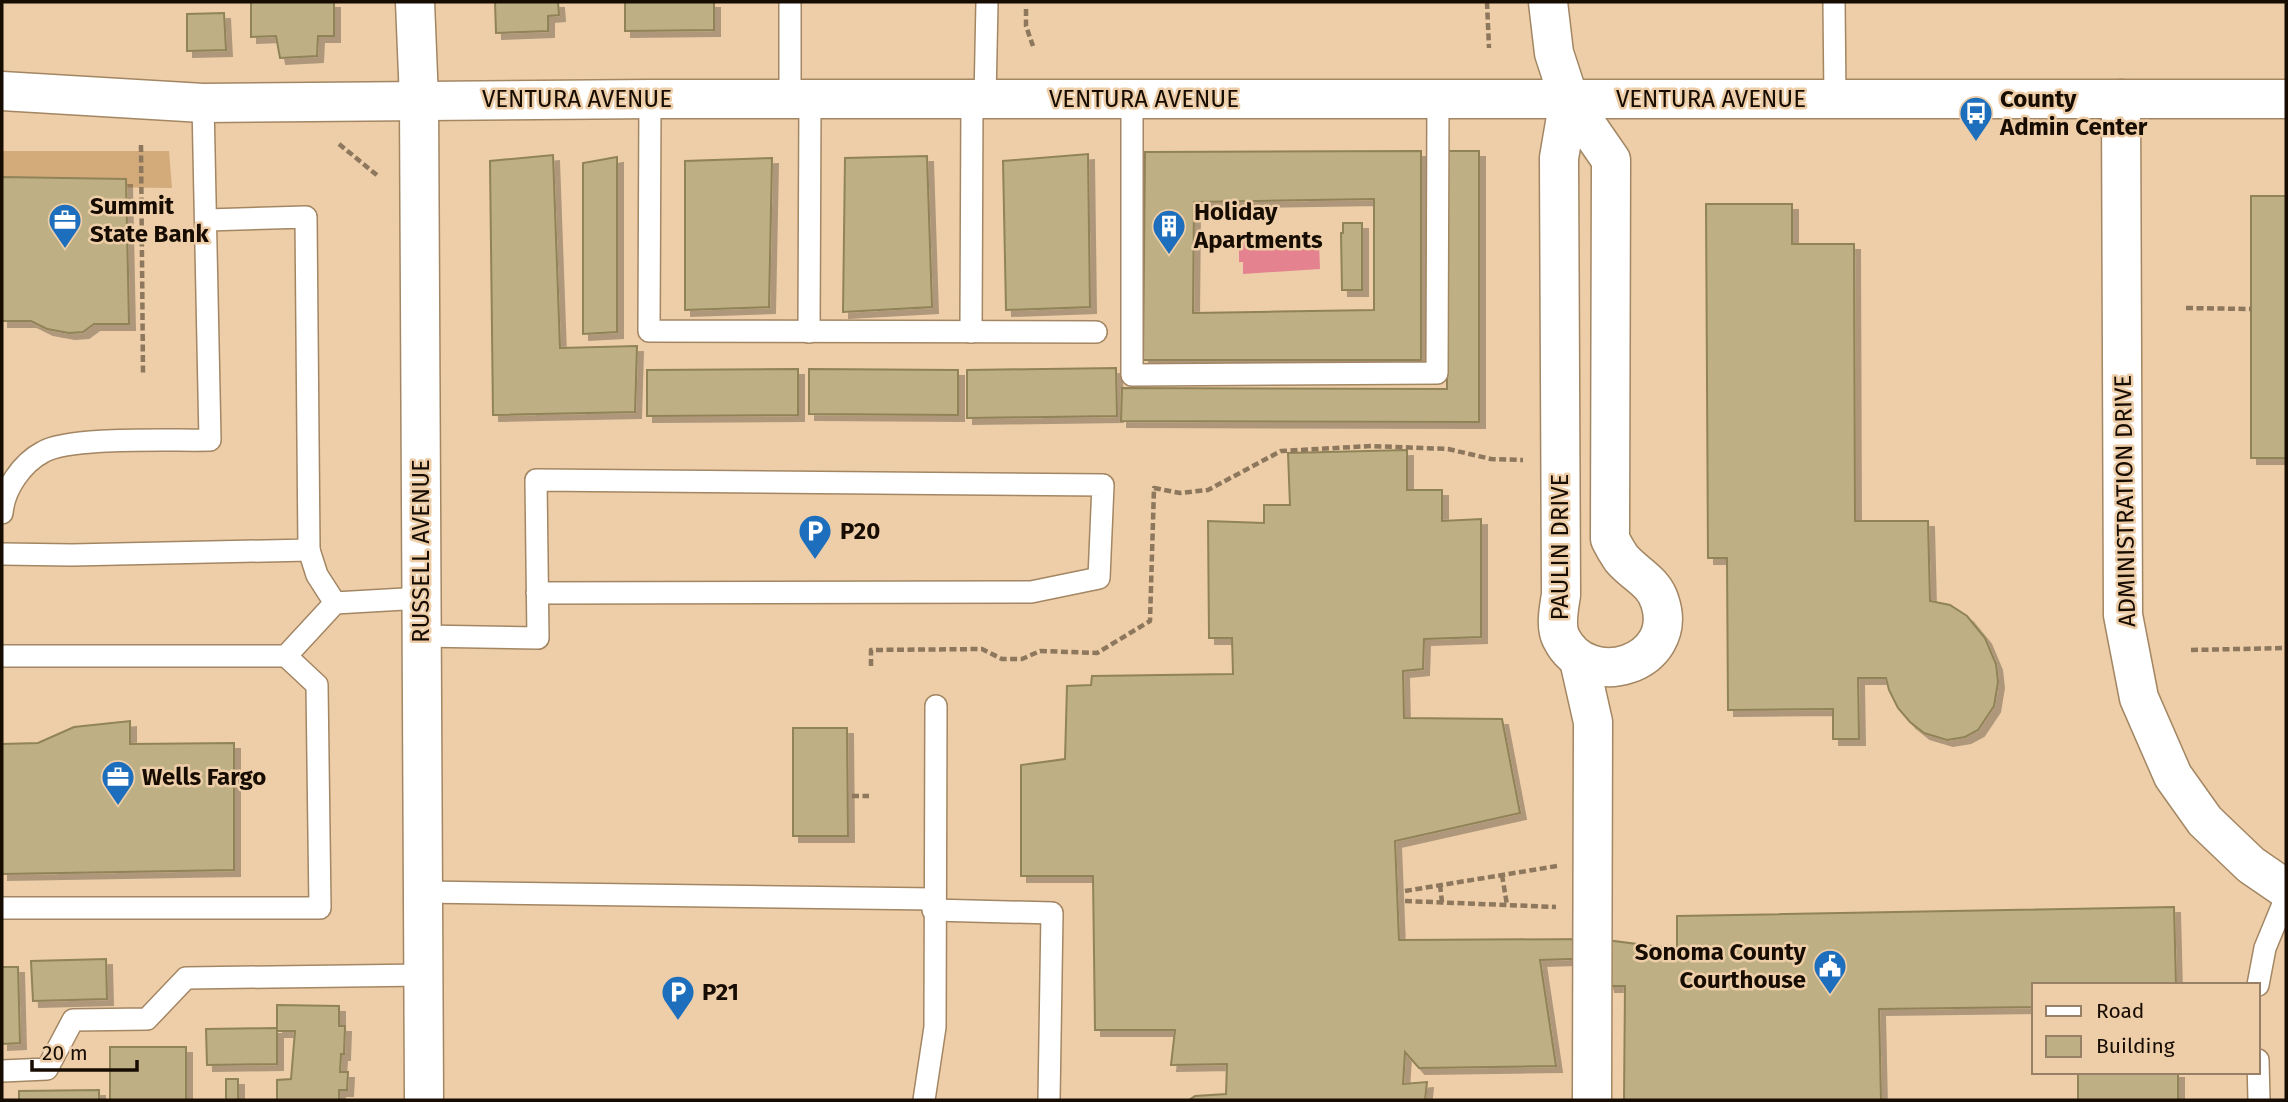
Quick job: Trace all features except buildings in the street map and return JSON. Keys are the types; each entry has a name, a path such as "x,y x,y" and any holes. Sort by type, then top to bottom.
{"street":[{"name":"RUSSELL AVENUE","path":"415,2 419,100 425,1100"},
{"name":"PAULIN DRIVE","path":"1548,2 1554,53 1569,99 1611,160 1609,539 1621,558 1650,582 1660,599 1664,616 1659,636 1646,656 1631,664 1614,668 1579,660 1560,637 1558,626 1561,595 1559,158 1569,99"},
{"name":"VENTURA AVENUE","path":"2,91 203,103 650,99 2286,99"},
{"name":"ADMINISTRATION DRIVE","path":"2121,99 2123,615 2139,698 2173,776 2205,821 2251,865 2286,889"},
{"path":"1579,660 1593,722 1592,1100"}],"lane":[{"path":"790,2 800,99 809,332"},
{"path":"971,332 979,99 987,2"},
{"path":"1834,2 1835,99"},
{"path":"650,99 649,331 1096,332"},
{"path":"1132,99 1132,375 1437,373 1438,99"},
{"path":"2,513 3,502 22,468 44,451 73,443 209,440 203,103"},
{"path":"207,220 306,217 309,550 317,575 335,603"},
{"path":"422,636 538,638 537,593 536,480 1103,485 1099,578 1031,592 537,593"},
{"path":"2,554 309,550"},
{"path":"286,656 335,603 422,598"},
{"path":"2,656 286,656 317,685 320,908 2,908"},
{"path":"923,1100 935,1027 933,904 936,706"},
{"path":"423,892 933,904 1052,913 1049,1100"},
{"path":"2258,983 2265,948 2286,897"},
{"path":"2,1072 47,1069 73,1020 147,1019 186,978 424,975"},
{"path":"2258,1074 2259,1100"}],"path":[{"path":"1487,2 1489,48"},
{"path":"1026,9 1026,26 1033,46"},
{"path":"340,144 378,176"},
{"path":"141,145 143,373"},
{"path":"2186,308 2251,309"},
{"path":"1280,452 1371,446 1435,448 1491,459 1525,461"},
{"path":"2191,650 2286,648"},
{"path":"852,796 869,796"},
{"path":"1405,891 1593,860"},
{"path":"1502,874 1507,905"},
{"path":"1440,885 1442,902"},
{"path":"1405,901 1592,908"}],"shaded area":[{"path":"2,151 169,151 172,188 2,186"},
{"path":"1244,238 1319,245 1320,269 1243,274 1239,250 1243,249"}],"place":[{"name":"County Admin Center","path":"1976,143"},
{"name":"Summit State Bank","path":"65,250"},
{"name":"Holiday Apartments","path":"1169,256"},
{"name":"P20","path":"815,561"},
{"name":"Wells Fargo","path":"118,807"},
{"name":"Sonoma County Courthouse","path":"1830,996"},
{"name":"P21","path":"678,1022"}]}
